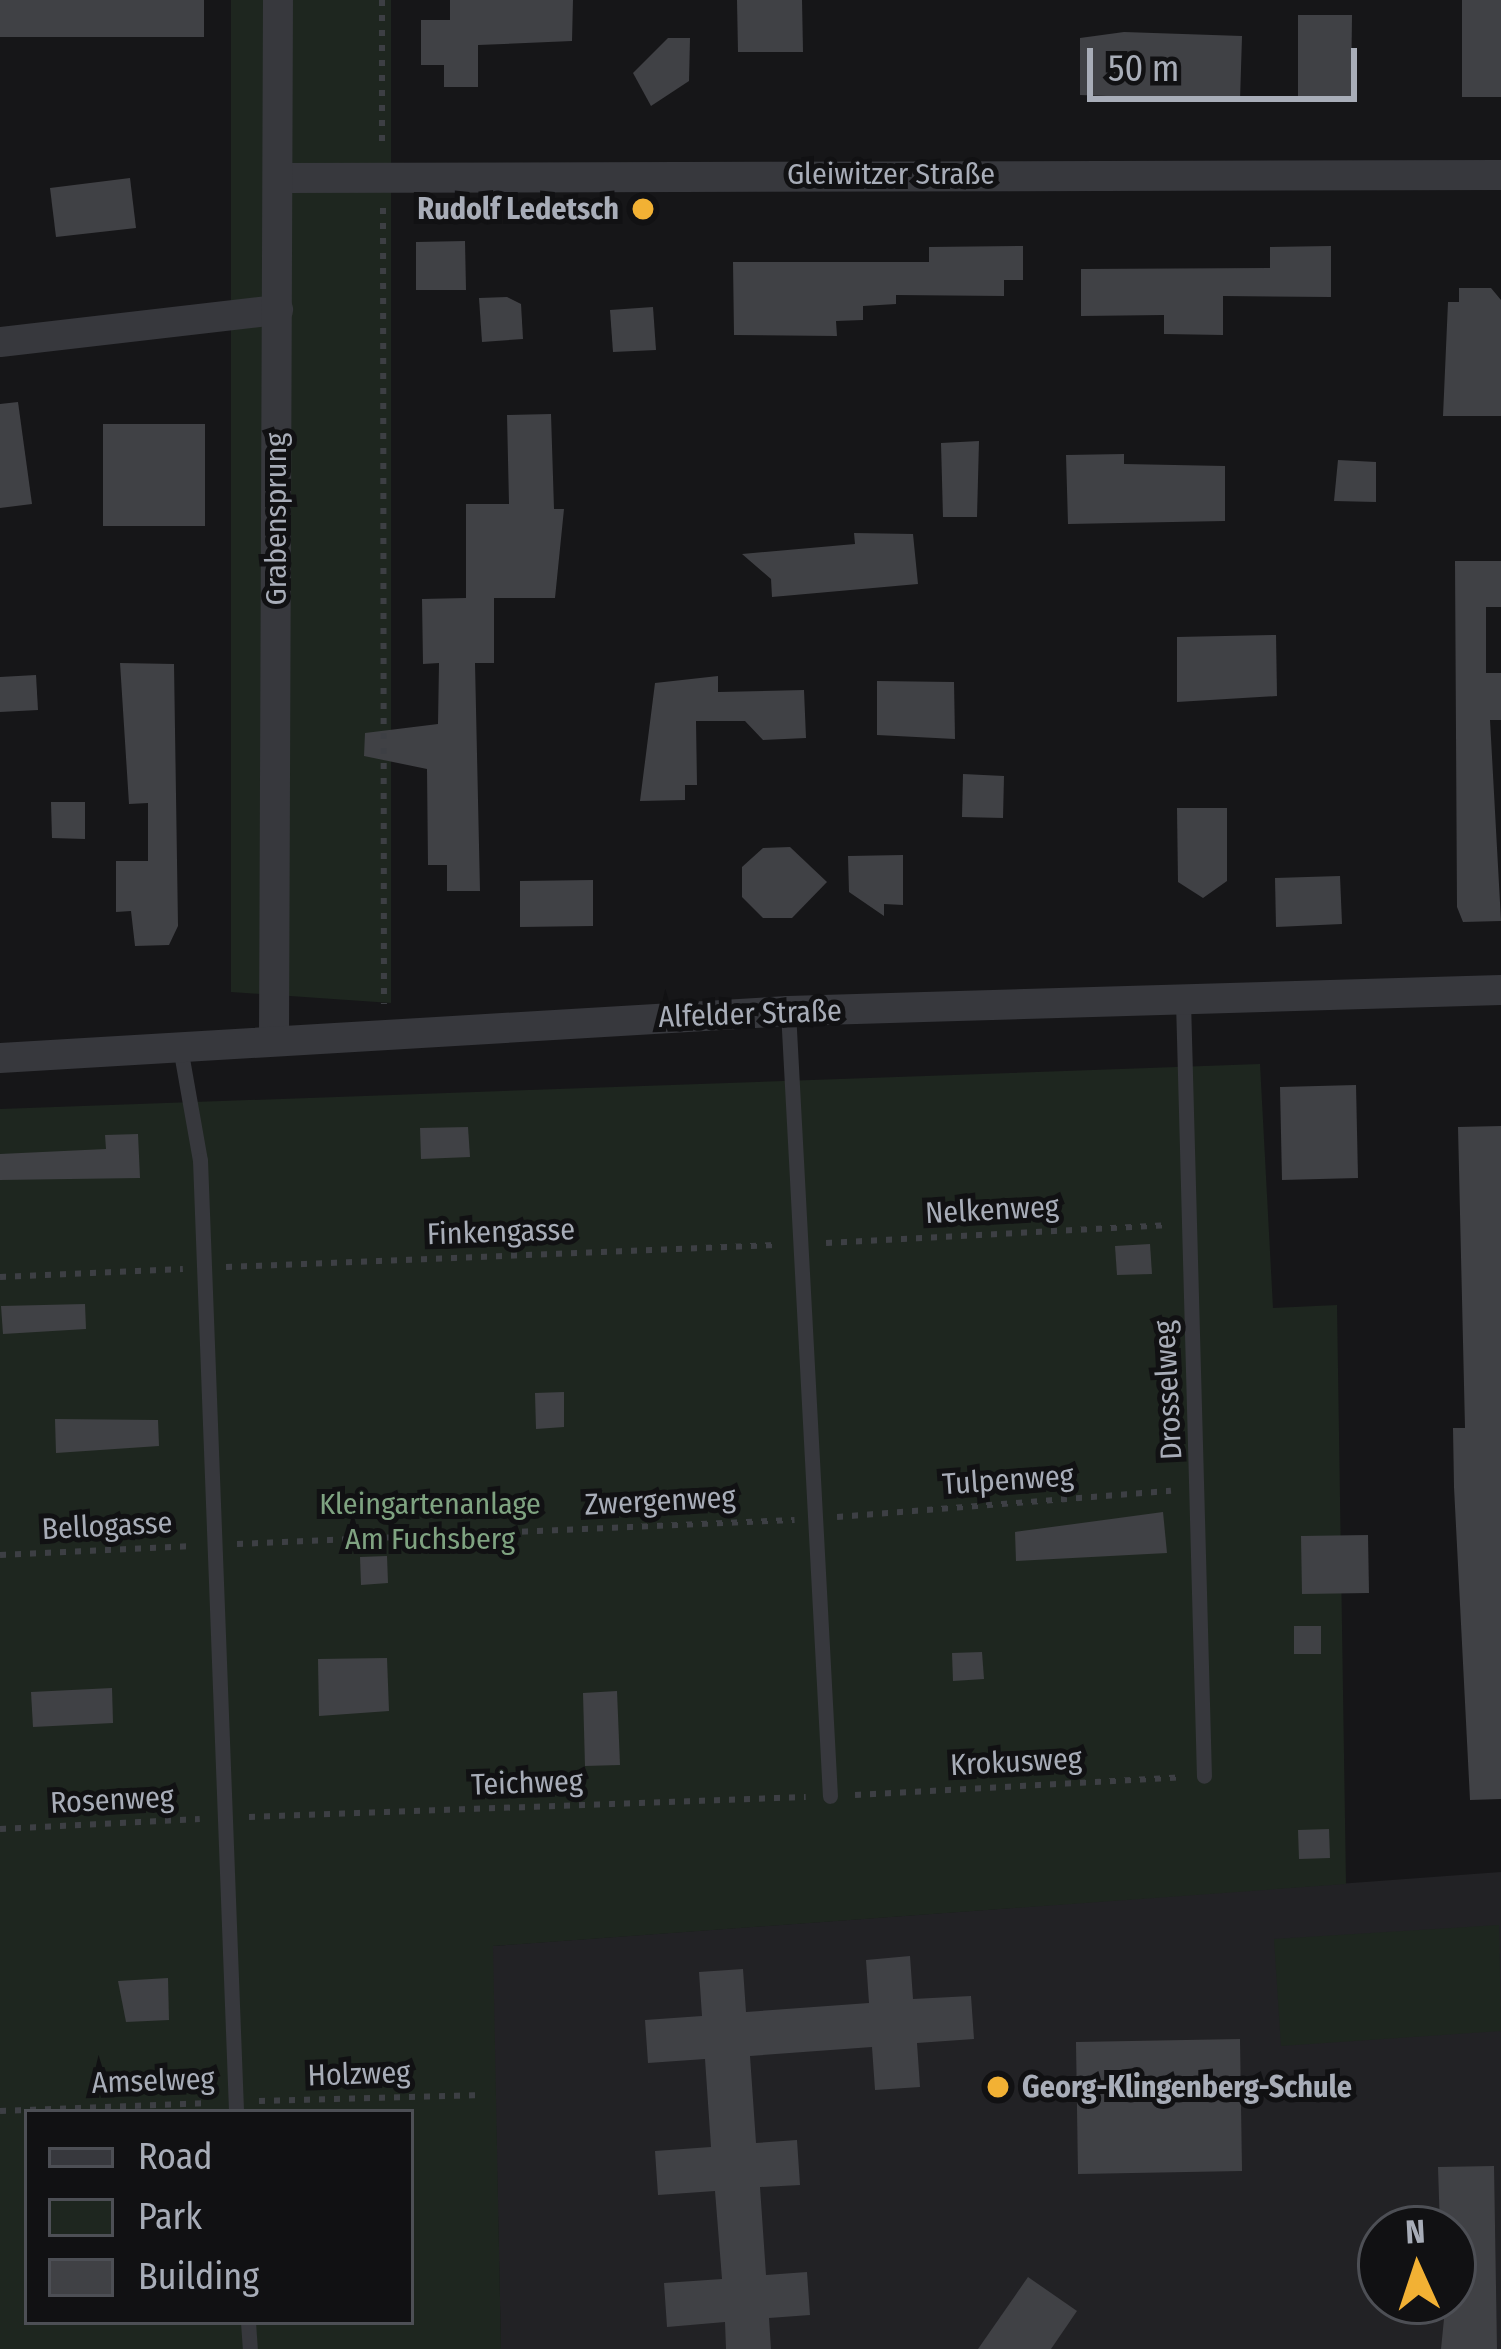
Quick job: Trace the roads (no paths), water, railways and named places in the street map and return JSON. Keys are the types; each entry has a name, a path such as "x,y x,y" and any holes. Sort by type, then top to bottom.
{"street":[{"name":"Grabensprung","path":"274,1038 278,0"},
{"name":"Gleiwitzer Straße","path":"280,178 1501,175"},
{"path":"0,342 278,310"},
{"name":"Alfelder Straße","path":"0,1058 384,1030 788,1011 1501,990"}],"lane":[{"name":"Drosselweg","path":"1183,1001 1200,1489 1204,1776"},
{"path":"788,1011 819,1519 830,1796"},
{"path":"181,1047 205,1268 235,2107"}],"place":[{"name":"Rudolf Ledetsch","path":"643,209"},
{"name":"Georg-Klingenberg-Schule","path":"998,2087"}],"park label":[{"name":"Kleingartenanlage Am Fuchsberg","path":"430,1521"}]}
